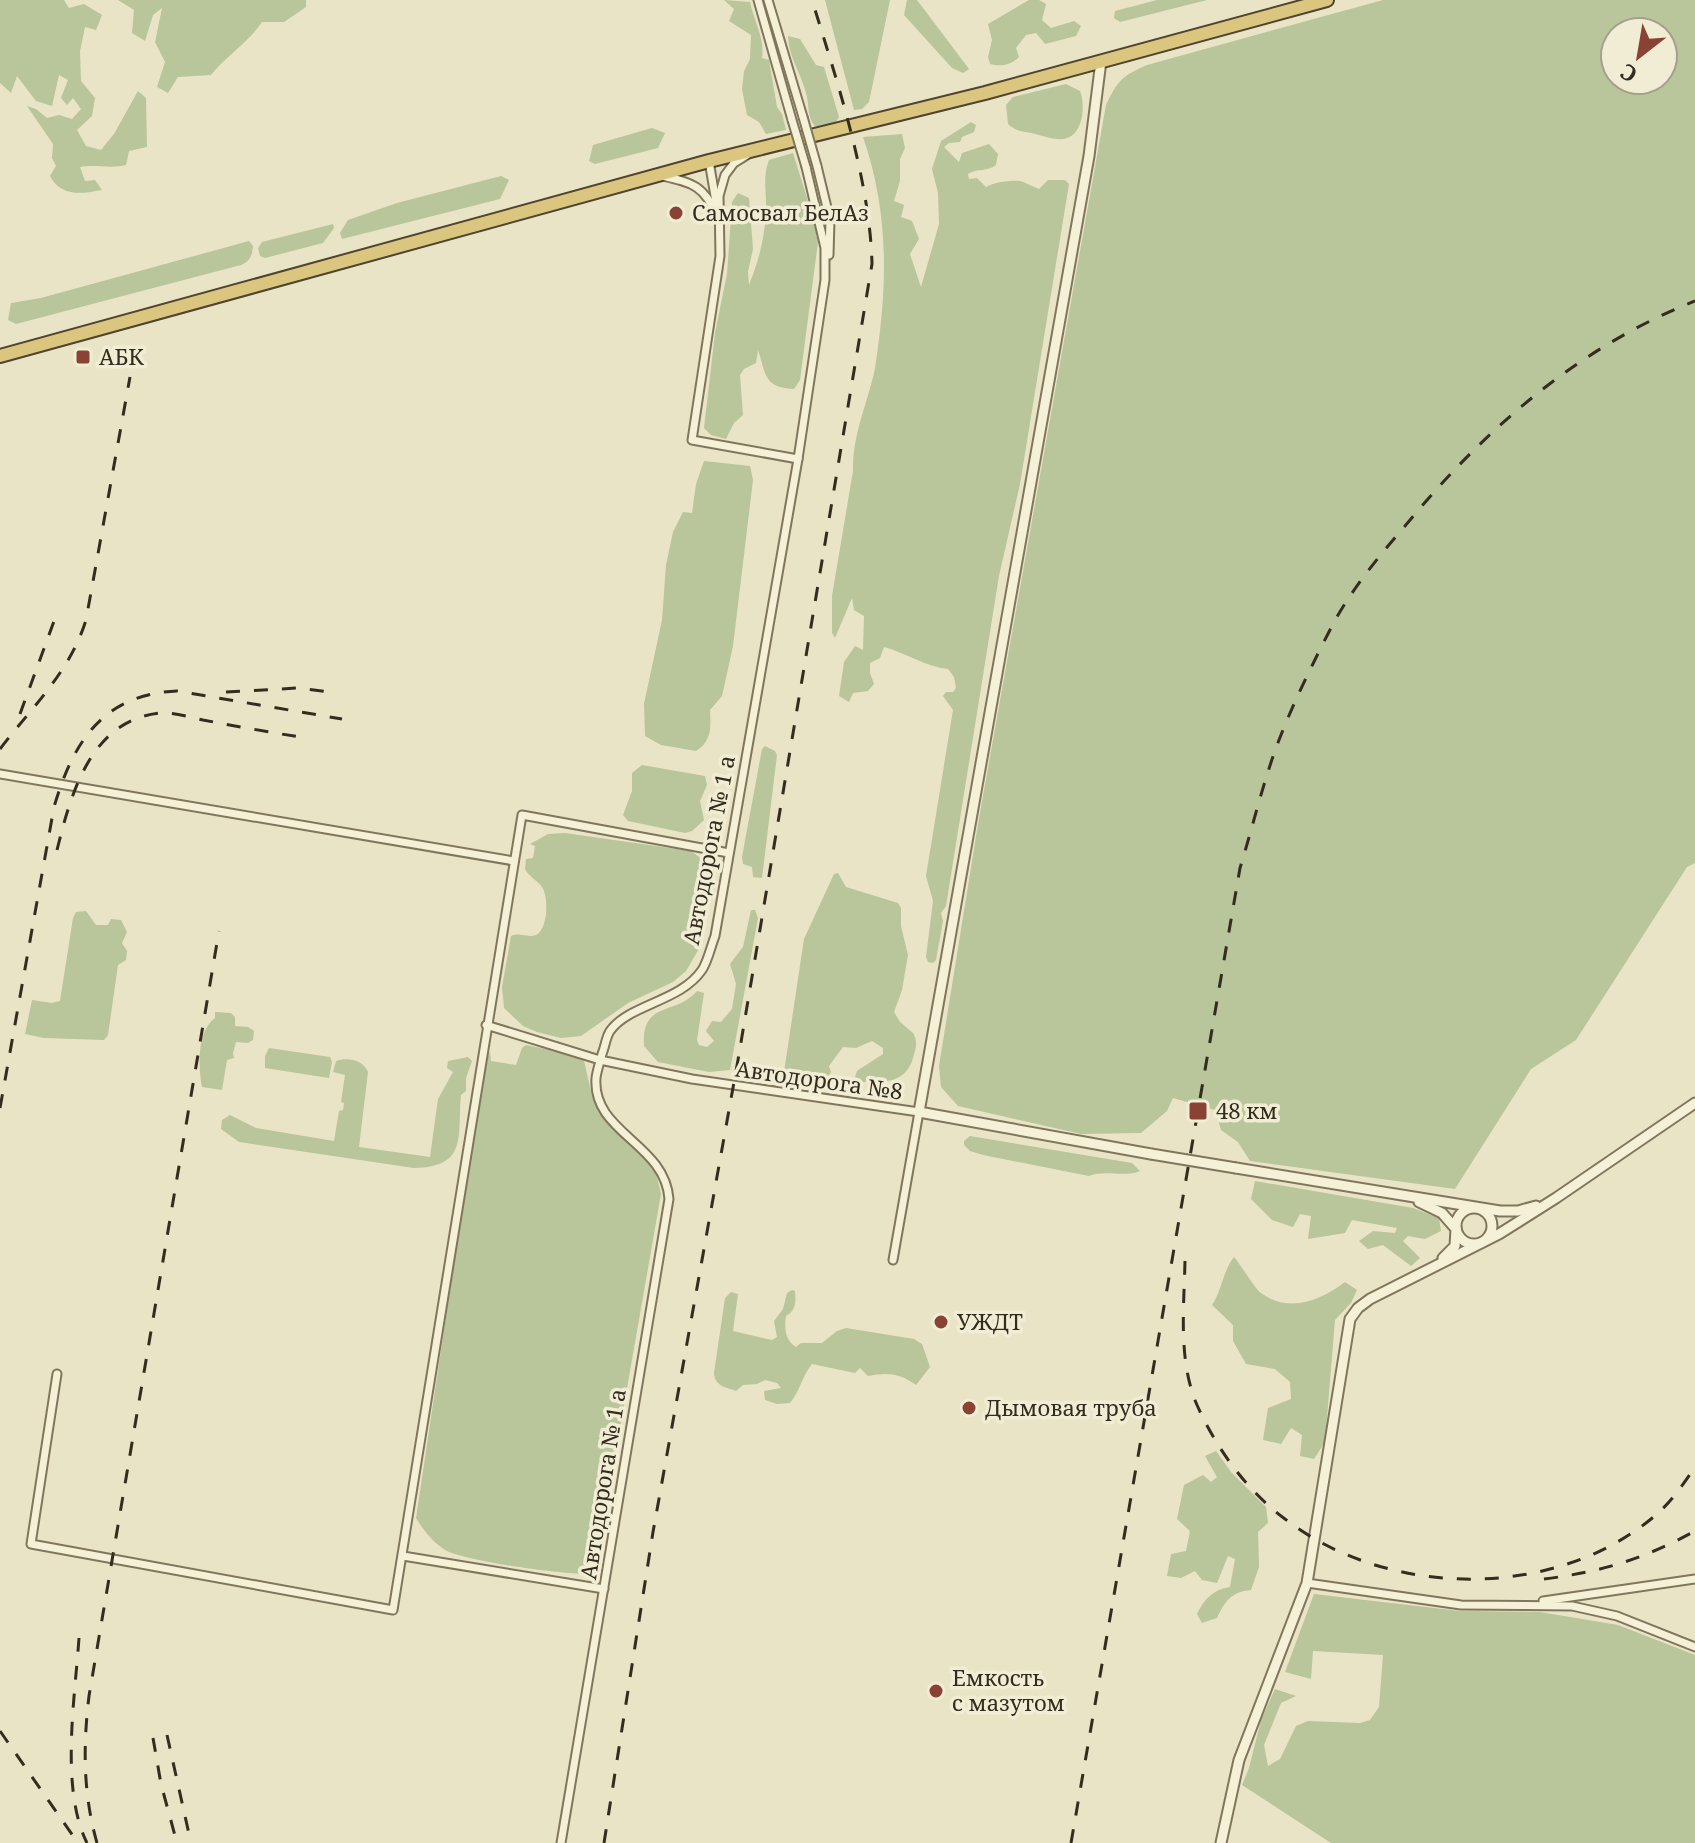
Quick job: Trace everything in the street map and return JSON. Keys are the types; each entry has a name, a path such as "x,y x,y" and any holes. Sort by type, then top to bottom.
{"highway":[{"path":"0,356 709,161 1327,0"}],"street":[{"name":"Автодорога № 1 а","path":"561,1843 669,1199 663,1173 636,1142 615,1126 602,1108 596,1090 596,1075 609,1033 619,1021 680,991 701,970 715,936 798,459 825,280 821,223 758,0"},
{"path":"768,0 830,220 825,280"},
{"path":"893,1260 1089,156 1101,61"},
{"path":"756,150 734,163 725,175 719,196 720,256 692,440 798,459"},
{"path":"709,161 720,223"},
{"path":"657,175 692,182 709,197 720,223"},
{"path":"0,774 514,861"},
{"path":"57,1374 31,1544 393,1610 522,815 729,853"},
{"name":"Автодорога №8","path":"486,1025 600,1060 692,1079 919,1112 1407,1197"},
{"path":"1221,1843 1239,1760 1307,1583 1350,1319 1370,1299 1483,1242 1556,1198 1695,1103"},
{"path":"1407,1197 1518,1211 1556,1198"},
{"path":"1407,1197 1442,1213 1468,1243 1483,1242 1491,1233 1492,1221 1478,1207"},
{"path":"1424,1271 1452,1251 1461,1213 1478,1207"},
{"path":"403,1556 604,1589"},
{"path":"1521,1605 1695,1579"},
{"path":"1307,1583 1461,1605 1572,1606 1617,1616 1695,1647"}],"green space":[{"path":"0,0 64,0 69,8 84,4 102,15 96,30 85,27 80,51 81,81 95,98 92,116 77,130 86,146 101,150 114,134 138,91 146,98 147,147 129,151 126,165 80,167 85,181 95,180 102,190 72,192 55,183 50,176 56,166 52,158 53,144 27,106 47,118 59,115 72,119 81,109 73,98 67,105 61,98 68,80 59,75 52,106 36,101 17,76 11,93 0,83"},
{"path":"118,0 306,0 306,7 284,22 262,22 211,75 178,77 168,93 157,87 165,62 155,42 162,8 153,15 145,41 132,33 134,10"},
{"path":"724,0 750,2 761,37 762,58 769,60 777,107 786,130 766,134 759,122 747,115 742,89 744,71 750,59 751,35 729,21 734,9"},
{"path":"825,0 890,0 869,102 862,109 854,110"},
{"path":"907,0 917,0 969,69 963,73 952,68 904,15"},
{"path":"1029,0 1046,4 1042,20 1051,28 1074,21 1081,26 1076,36 1045,44 1036,33 1026,35 1016,48 1019,57 1016,60 1006,65 990,64 988,57 992,40 988,24"},
{"path":"1157,0 1207,0 1120,22 1114,18 1115,11"},
{"path":"1383,0 1695,0 1695,863 1687,867 1576,1040 1531,1069 1455,1189 1250,1161 1238,1142 1221,1130 1215,1110 1173,1098 1167,1111 1141,1133 1081,1134 958,1106 941,1087 939,1066 978,824 1106,105 1114,90 1132,72 1147,65"},
{"path":"788,36 800,39 816,65 824,67 839,117 833,126 819,130 812,122"},
{"path":"1066,84 1080,91 1083,105 1079,127 1070,137 1051,138 1008,124 1006,105 1013,97"},
{"path":"971,122 976,125 974,132 962,137 960,142 944,147 959,162 962,153 989,144 998,154 996,165 971,172 969,179 977,178 986,187 1012,181 1039,189 1048,180 1065,180 1069,184 1020,484 999,576 946,906 941,913 943,921 933,963 928,962 926,957 933,901 926,876 953,710 943,696 956,688 954,677 948,669 884,647 880,658 870,663 874,684 868,691 853,693 849,702 839,696 844,662 855,646 863,650 864,616 854,610 852,598 835,638 832,633 832,596 854,448 874,371 884,288 881,212 863,137 902,134 905,148 900,159 900,181 894,201 904,205 901,217 912,221 919,239 910,254 921,287 939,224 938,193 932,169 941,141"},
{"path":"652,128 665,133 658,148 595,164 589,161 593,145"},
{"path":"793,153 818,242 800,380 794,389 776,386 767,378 758,350 756,363 740,375 743,415 734,423 726,439 711,435 704,428 715,333 727,274 732,202 738,193 749,198 753,249 748,272 749,285 764,230 765,179 769,160"},
{"path":"501,176 509,180 500,199 342,239 340,233 348,220 397,203"},
{"path":"333,224 334,228 323,243 265,258 260,256 258,248 262,242"},
{"path":"249,241 253,246 251,255 241,265 16,324 8,320 11,303 41,298"},
{"path":"704,461 750,466 753,480 733,646 722,696 710,710 708,738 696,751 661,745 645,736 644,704 662,620 666,565 673,532 683,512 692,513 696,484"},
{"path":"765,746 777,755 762,878 753,877 752,867 743,864 742,857"},
{"path":"642,765 705,776 707,785 700,801 704,820 685,833 628,821 623,815 632,791 632,773"},
{"path":"565,833 691,851 710,865 712,876 700,947 686,971 673,982 628,1003 581,1036 561,1038 523,1026 504,1008 502,987 511,936 536,935 545,920 544,892 525,869 526,859 533,858 535,846 530,844 548,834"},
{"path":"838,873 846,887 898,903 901,908 901,926 908,955 902,990 894,1012 913,1033 916,1045 909,1067 892,1080 858,1082 855,1077 857,1071 883,1054 883,1048 872,1041 856,1048 843,1047 829,1066 831,1072 825,1082 800,1081 784,1072 804,939 834,874"},
{"path":"751,910 755,910 758,918 730,1070 709,1072 658,1062 644,1046 648,1022 654,1015 689,999 697,991 704,993 697,1040 699,1045 707,1047 714,1041 706,1031 712,1021 721,1022 732,1009 736,984 730,964 743,947"},
{"path":"86,911 96,925 108,925 111,919 121,920 127,932 122,943 127,951 126,960 118,965 108,1035 104,1040 44,1038 25,1034 32,1000 60,1001 73,918 76,912"},
{"path":"215,1012 231,1013 235,1017 235,1026 254,1031 253,1040 236,1042 234,1058 227,1060 222,1090 202,1087 200,1069 202,1040 215,1018"},
{"path":"526,1045 575,1055 584,1061 591,1091 601,1114 655,1168 661,1194 597,1560 595,1569 589,1574 515,1566 456,1554 436,1543 416,1518 483,1068 490,1052 491,1061 516,1065"},
{"path":"269,1048 330,1057 329,1078 265,1068"},
{"path":"468,1057 472,1061 466,1078 466,1091 461,1095 457,1146 444,1162 432,1166 414,1168 239,1142 221,1129 222,1120 230,1115 256,1128 334,1141 339,1111 343,1110 344,1103 341,1102 345,1075 333,1072 336,1061 345,1059 359,1062 368,1072 359,1147 430,1157 438,1099 453,1072 447,1068 448,1061"},
{"path":"970,1136 1132,1163 1140,1171 1089,1176 983,1155 970,1151 964,1145"},
{"path":"1255,1181 1413,1208 1439,1218 1441,1231 1425,1239 1408,1236 1403,1241 1420,1258 1411,1266 1383,1245 1368,1249 1359,1241 1373,1231 1395,1233 1397,1228 1352,1220 1345,1233 1308,1239 1311,1216 1300,1214 1293,1227 1272,1220 1251,1199"},
{"path":"1234,1257 1258,1291 1283,1303 1316,1299 1345,1282 1357,1290 1351,1303 1335,1320 1325,1442 1314,1459 1300,1456 1302,1435 1291,1428 1281,1444 1263,1440 1268,1408 1291,1399 1290,1382 1275,1369 1246,1364 1233,1341 1233,1325 1212,1305"},
{"path":"795,1291 794,1308 786,1316 785,1329 787,1337 796,1347 801,1343 822,1343 846,1328 914,1339 922,1344 930,1367 916,1385 893,1374 868,1376 860,1368 855,1373 812,1364 790,1403 777,1404 765,1400 764,1391 781,1388 777,1383 765,1380 743,1385 736,1391 718,1383 714,1373 725,1298 731,1292 738,1294 733,1331 772,1340 777,1337 774,1321 783,1309 787,1293"},
{"path":"1216,1451 1231,1472 1266,1507 1268,1523 1258,1532 1259,1567 1251,1590 1234,1595 1217,1618 1202,1623 1197,1614 1199,1609 1214,1593 1230,1587 1235,1559 1228,1556 1217,1583 1202,1580 1195,1571 1181,1578 1167,1576 1171,1554 1186,1551 1190,1531 1177,1519 1184,1485 1203,1475 1211,1482 1217,1477 1205,1456"},
{"path":"1314,1594 1460,1611 1540,1612 1618,1625 1695,1655 1695,1843 1331,1843 1242,1785 1261,1720 1275,1689 1296,1696 1281,1703 1264,1745 1268,1766 1280,1759 1296,1726 1308,1721 1360,1723 1370,1720 1379,1707 1383,1655 1313,1651 1311,1679 1285,1672"}],"railway":[{"path":"604,1843 653,1532 738,1060 872,264 859,165 812,0"},
{"path":"1071,1843 1240,868 1285,725 1333,624 1349,598 1395,537 1467,457 1536,395 1573,367 1611,342 1695,301"},
{"path":"0,749 60,673 86,620 130,377"},
{"path":"20,714 57,613"},
{"path":"226,692 298,688 337,693"},
{"path":"0,1108 54,807 71,762 95,726 129,701 177,691 342,719"},
{"path":"57,850 69,806 88,763 101,744 117,729 136,719 171,713 300,737"},
{"path":"97,1843 86,1770 89,1696 219,931"},
{"path":"1185,1261 1187,1371 1197,1405 1213,1437 1245,1482 1271,1508 1326,1545 1373,1564 1422,1576 1472,1579 1523,1575 1571,1563 1617,1542 1657,1514 1695,1467"},
{"path":"1544,1579 1622,1563 1695,1531"},
{"path":"79,1638 71,1743 72,1770 74,1797 87,1843"},
{"path":"0,1731 78,1843"},
{"path":"167,1735 191,1843"},
{"path":"153,1738 161,1784 177,1843"}],"place":[{"name":"Самосвал БелАз","path":"676,213"},
{"name":"АБК","path":"83,357"},
{"name":"48 км","path":"1198,1111"},
{"name":"УЖДТ","path":"941,1322"},
{"name":"Дымовая труба","path":"969,1408"},
{"name":"Емкость с мазутом","path":"936,1691"}]}
